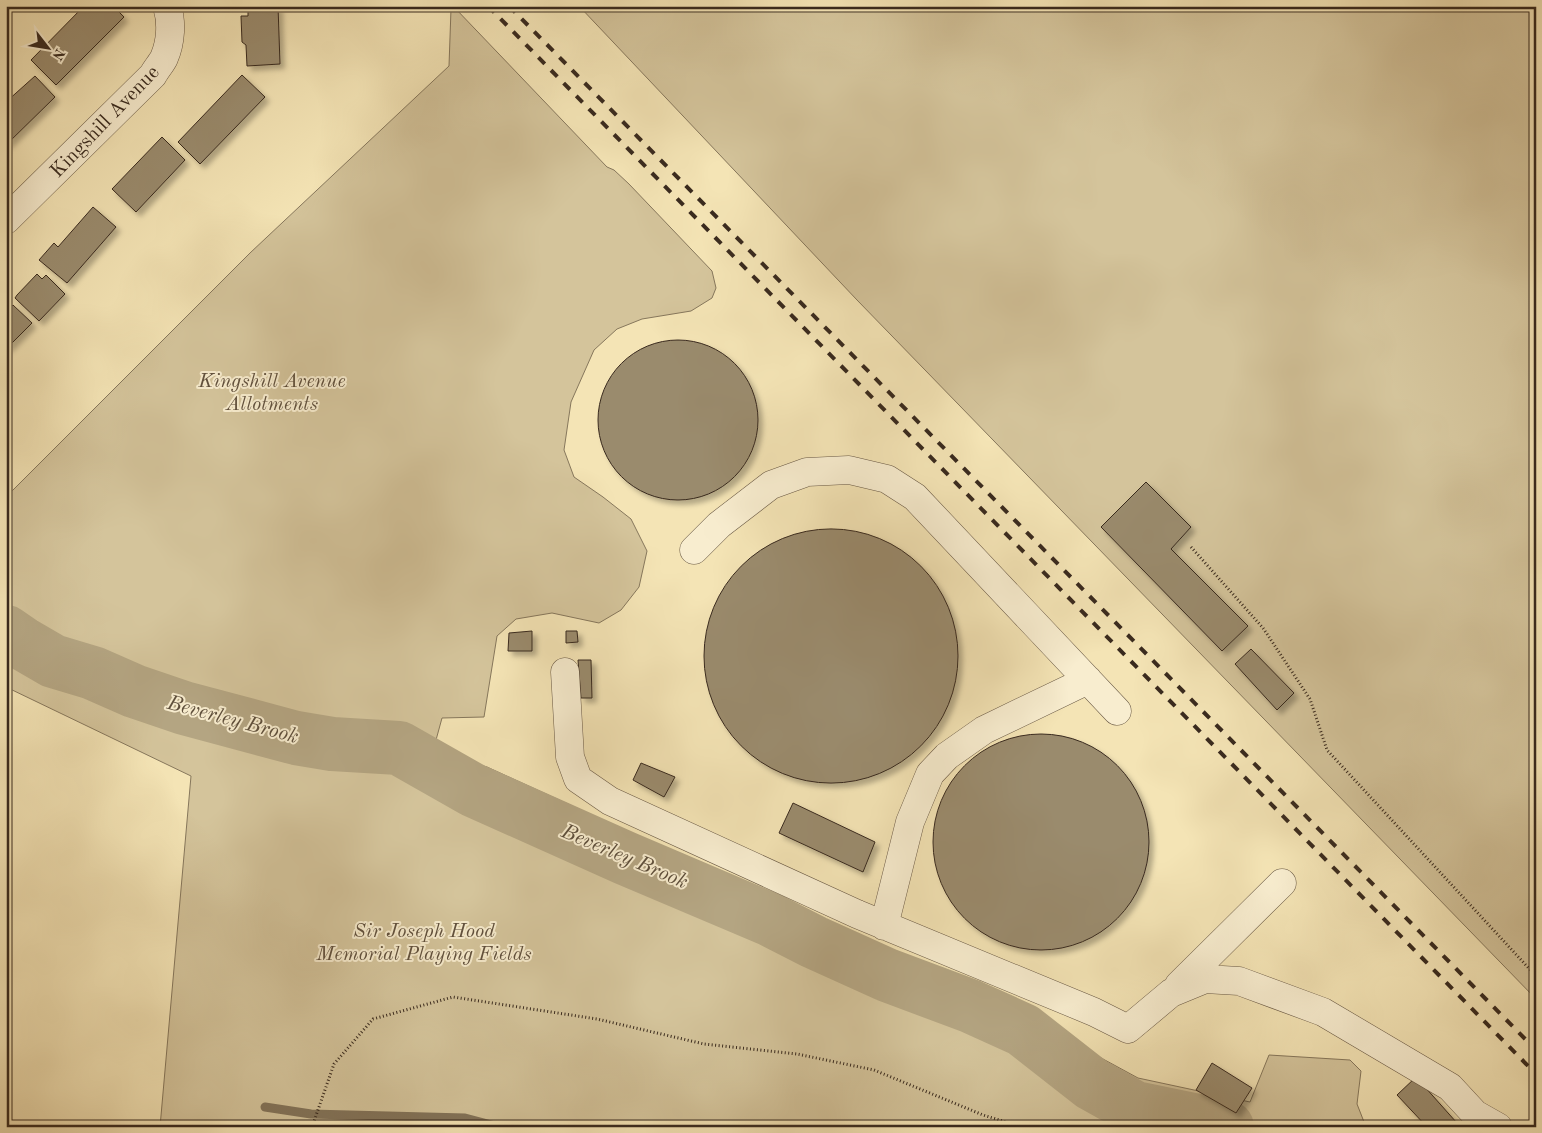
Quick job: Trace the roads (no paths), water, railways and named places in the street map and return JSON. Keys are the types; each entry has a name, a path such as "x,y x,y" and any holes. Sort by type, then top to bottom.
{"street":[{"name":"Kingshill Avenue","path":"6,220 153,75 164,58 170,40 170,15 167,6"},
{"path":"694,550 719,525 771,485 807,472 849,470 887,479 915,498 1117,711"},
{"path":"565,672 570,757 578,779 610,801 884,926 1094,1012 1128,1029 1171,993 1282,883"},
{"path":"884,926 910,822 930,774 947,756 984,730 1088,680"},
{"path":"1171,993 1205,979 1239,981 1323,1012 1450,1088 1476,1114 1498,1127"}],"waterway":[{"name":"Beverley Brook","path":"6,632 53,661 93,673 134,691 184,708 296,738 332,744 399,748 473,790 625,858 771,920 887,975 970,1006 1023,1030 1092,1084 1135,1108 1227,1127"},
{"path":"265,1107 311,1114 465,1118 499,1127"}],"railway":[{"path":"488,6 1536,1074"},
{"path":"509,6 1536,1050"}],"park label":[{"name":"Kingshill Avenue Allotments","path":"272,392"},
{"name":"Sir Joseph Hood Memorial Playing Fields","path":"424,942"}]}
